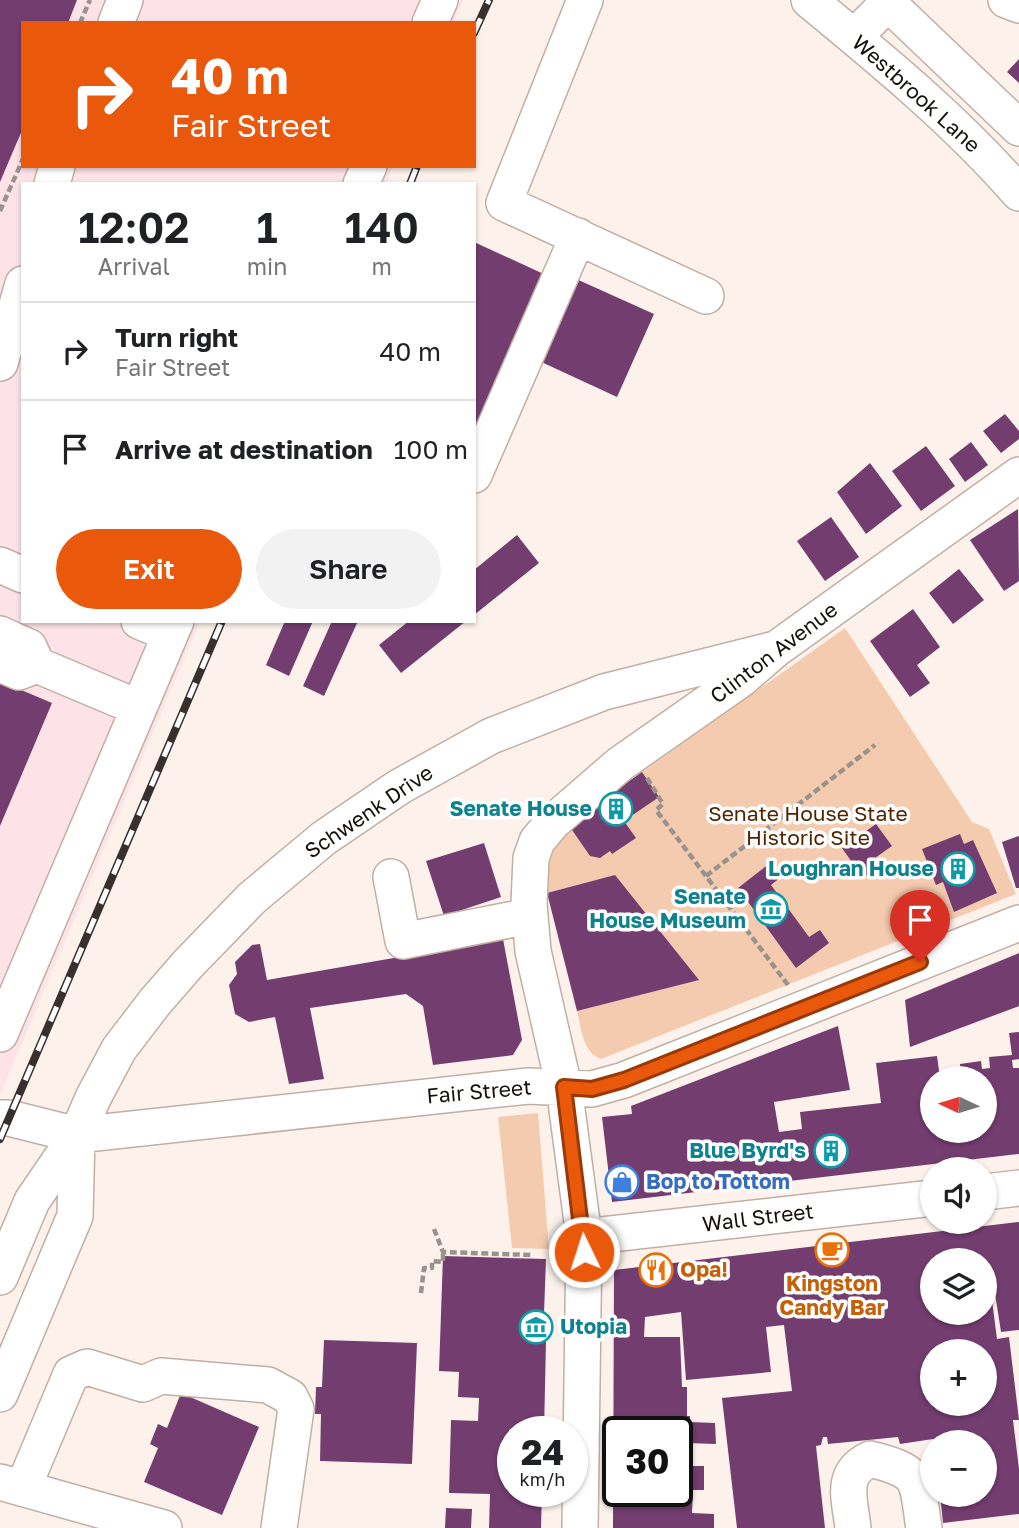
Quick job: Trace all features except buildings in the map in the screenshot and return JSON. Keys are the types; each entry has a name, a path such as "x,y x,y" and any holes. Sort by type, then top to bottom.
{"street":[{"path":"117,21 125,0"},
{"path":"431,21 440,0"},
{"path":"585,0 504,203 706,296"},
{"name":"Westbrook Lane","path":"809,0 1015,178"},
{"path":"1006,0 1019,5"},
{"path":"854,37 889,1 1019,128"},
{"path":"476,470 578,236"},
{"path":"0,273 21,282"},
{"path":"0,363 21,290"},
{"name":"Clinton Avenue","path":"529,916 531,858 537,841 553,822 620,764 740,680 776,649 1019,475"},
{"path":"0,565 21,574"},
{"path":"0,1034 139,708 162,625"},
{"path":"0,634 29,646 37,665"},
{"name":"Schwenk Drive","path":"0,1277 32,1201 77,1135 119,1049 188,964 252,898 324,838 399,787 491,736 604,692 776,649"},
{"path":"0,664 19,672 37,665 139,708"},
{"path":"391,877 403,941 529,916 533,951 564,1087 584,1237 580,1528"},
{"name":"Fair Street","path":"77,1135 528,1086 592,1089 624,1080 1019,923"},
{"path":"3,1114 77,1135"},
{"name":"Schwenk Drive","path":"0,1394 75,1216 77,1135"},
{"path":"997,1191 1019,1188"},
{"name":"Wall Street","path":"584,1237 920,1199"},
{"path":"164,1528 11,1485 71,1374 88,1367 143,1384 160,1376 268,1385 290,1397 296,1409 279,1528"},
{"path":"853,1528 848,1480 857,1465 870,1459 900,1466 917,1481 924,1528"}],"path":[{"path":"81,21 90,0"},
{"path":"0,211 21,164"},
{"path":"706,876 875,745"},
{"path":"642,772 663,804 656,810 791,989"},
{"path":"421,1293 424,1268 432,1268 432,1261 443,1262 443,1252 434,1229"},
{"path":"443,1252 531,1255"}],"shaded area":[{"path":"0,0 463,0 455,21 21,21 21,168 392,168 387,182 21,182 21,623 199,623 0,1095"}],"green space":[{"name":"Senate House State Historic Site","path":"845,628 972,822 989,829 1016,894 601,1059 595,1056 584,1039 577,1011 698,980 615,876 547,893 549,858 553,844 642,772"},
{"path":"538,1113 549,1249 512,1248 498,1117"}],"railway":[{"path":"476,29 489,0"},
{"path":"411,182 416,168"},
{"path":"0,1139 221,623"}],"place":[{"name":"Senate House","path":"616,809"},
{"name":"Loughran House","path":"958,869"},
{"name":"Senate House Museum","path":"771,909"},
{"name":"Blue Byrd's","path":"831,1151"},
{"name":"Bop to Tottom","path":"622,1182"},
{"name":"Kingston Candy Bar","path":"832,1250"},
{"name":"Opa!","path":"656,1270"},
{"name":"Utopia","path":"536,1327"}],"route":[{"path":"584,1252 564,1087 592,1089 624,1080 920,962"}]}
